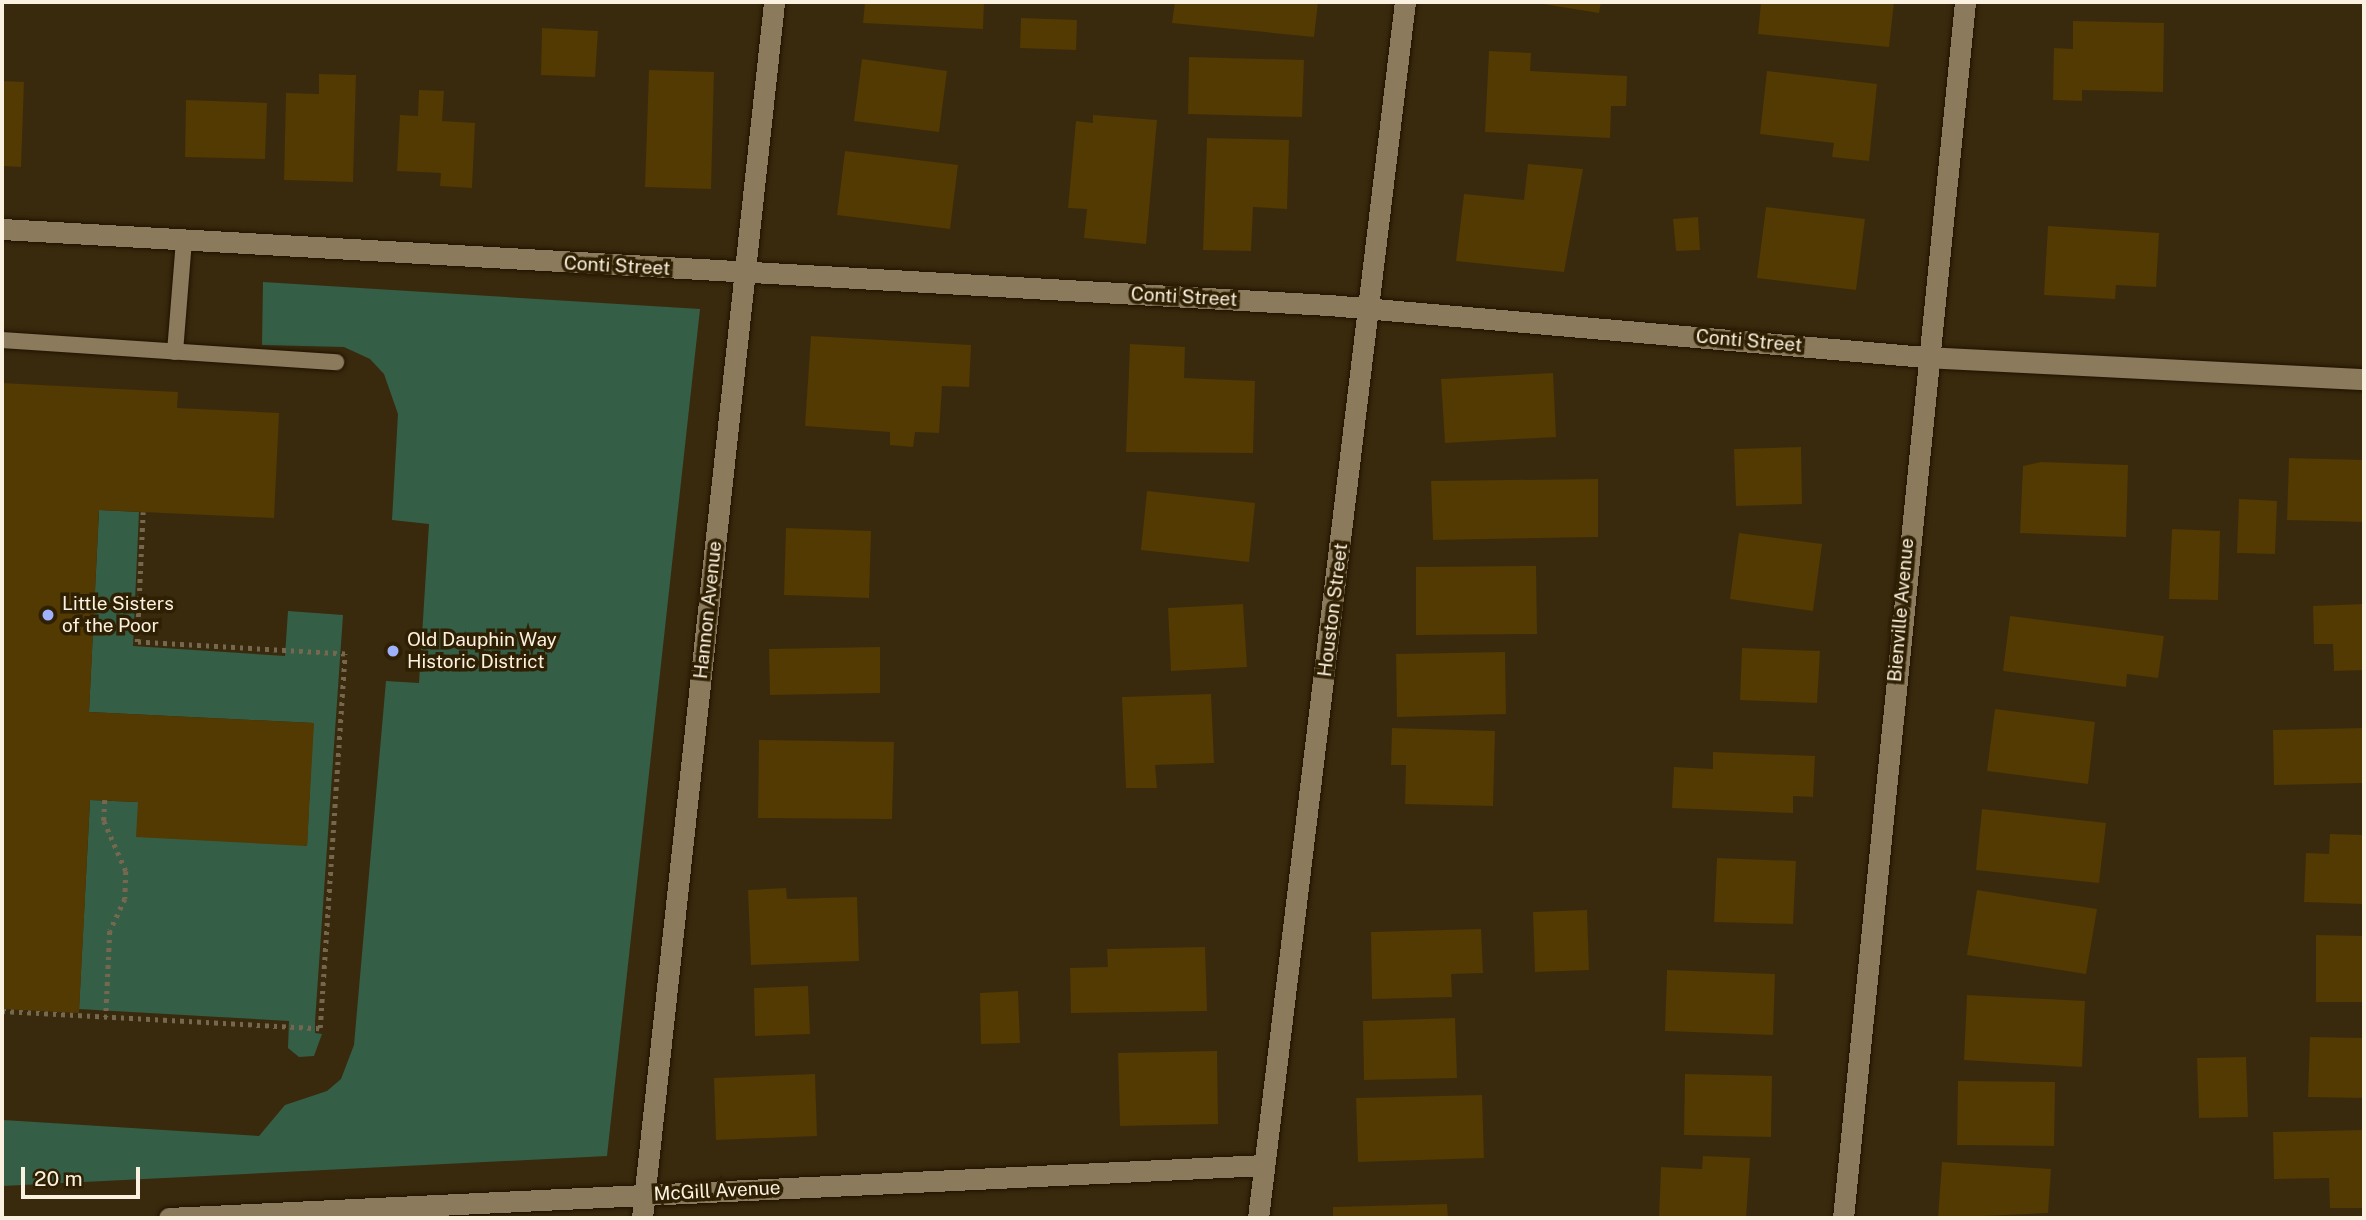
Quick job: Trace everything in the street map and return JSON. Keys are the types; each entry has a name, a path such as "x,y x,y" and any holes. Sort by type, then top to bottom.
{"street":[{"name":"Hannon Avenue","path":"642,1218 774,2"},
{"name":"Houston Street","path":"1258,1218 1371,307 1405,2"},
{"name":"Bienville Avenue","path":"1843,1218 1925,357 1965,2"},
{"name":"Conti Street","path":"2,229 745,274 1371,307 1925,357 2364,379"},
{"name":"McGill Avenue","path":"169,1218 1264,1165"}],"lane":[{"path":"175,352 184,240"},
{"path":"2,340 336,362"}],"path":[{"path":"2,1011 320,1028 345,654 137,642 143,512"},
{"path":"105,800 104,821 125,871 125,899 110,931 106,1017"}],"green space":[{"path":"263,282 700,309 607,1156 2,1186 2,1092 3,1120 259,1136 285,1105 327,1091 341,1079 354,1045 386,681 419,683 429,524 392,520 398,414 384,374 370,359 344,347 262,345"},
{"path":"99,510 139,512 133,646 285,656 288,611 343,615 315,1022 315,1033 322,1034 314,1056 299,1057 288,1048 289,1021 79,1009 90,800 138,802 307,846 313,723 89,712"}],"building":[{"path":"865,2 984,2 983,29 863,23"},
{"path":"1175,2 1318,2 1314,37 1172,23"},
{"path":"1531,2 1601,2 1599,13"},
{"path":"1761,2 1894,2 1889,47 1758,34"},
{"path":"1021,18 1077,20 1076,50 1020,48"},
{"path":"2073,21 2164,23 2163,92 2082,90 2082,101 2053,100 2054,48 2073,49"},
{"path":"542,28 598,31 595,77 541,75"},
{"path":"1489,51 1531,53 1530,71 1627,76 1626,106 1611,106 1610,138 1485,132"},
{"path":"1189,57 1304,60 1302,117 1188,114"},
{"path":"862,59 947,71 939,132 854,121"},
{"path":"649,70 714,72 711,189 645,187"},
{"path":"1767,71 1877,84 1869,161 1832,157 1834,143 1760,134"},
{"path":"319,74 356,75 353,182 284,180 286,93 319,94"},
{"path":"2,81 24,82 21,167 2,166"},
{"path":"419,90 444,91 442,121 475,123 472,188 440,186 441,173 397,171 400,115 418,116"},
{"path":"186,100 267,103 265,159 185,157"},
{"path":"1093,115 1157,120 1146,244 1084,238 1087,209 1068,208 1076,121 1093,123"},
{"path":"1207,138 1289,140 1287,209 1253,207 1251,251 1203,250"},
{"path":"845,151 958,165 950,229 837,215"},
{"path":"1528,164 1583,169 1564,272 1456,261 1464,194 1524,200"},
{"path":"1766,207 1865,219 1856,290 1757,278"},
{"path":"1698,217 1700,250 1676,251 1673,219"},
{"path":"2048,226 2159,233 2156,287 2116,285 2115,299 2044,295"},
{"path":"811,336 971,345 969,387 942,386 939,433 915,432 913,447 890,445 890,432 805,426"},
{"path":"1130,344 1185,347 1184,378 1255,381 1253,453 1126,452"},
{"path":"1553,373 1556,437 1445,443 1441,379"},
{"name":"Little Sisters of the Poor","path":"2,383 178,392 177,408 279,413 274,518 99,510 89,712 314,723 307,846 136,837 138,802 90,800 79,1013 2,1009"},
{"path":"1801,447 1802,504 1736,506 1734,449"},
{"path":"2289,458 2364,460 2364,522 2287,520"},
{"path":"2041,462 2128,465 2126,537 2020,533 2023,466"},
{"path":"1598,479 1598,537 1433,540 1431,481"},
{"path":"1147,491 1255,503 1249,562 1141,550"},
{"path":"2239,499 2277,501 2275,554 2237,553"},
{"path":"786,528 871,531 869,598 784,595"},
{"path":"2172,529 2220,531 2218,600 2169,599"},
{"path":"1739,533 1822,544 1813,611 1730,599"},
{"path":"1536,566 1537,634 1416,635 1416,567"},
{"path":"1243,604 1247,667 1171,671 1168,608"},
{"path":"2364,604 2364,670 2334,671 2333,644 2314,644 2313,606"},
{"path":"2010,616 2164,636 2158,678 2127,674 2126,687 2003,671"},
{"path":"880,647 880,693 770,695 769,649"},
{"path":"1742,648 1820,651 1817,703 1740,700"},
{"path":"1505,652 1506,714 1397,717 1396,654"},
{"path":"1211,694 1214,763 1155,765 1157,788 1126,788 1122,697"},
{"path":"1995,709 2095,722 2088,784 1987,771"},
{"path":"1392,728 1495,731 1493,806 1405,804 1406,765 1391,765"},
{"path":"2364,728 2364,783 2274,785 2273,730"},
{"path":"759,740 894,742 892,819 758,818"},
{"path":"1713,752 1815,756 1813,797 1793,796 1793,813 1672,808 1674,767 1713,769"},
{"path":"1982,809 2106,823 2099,883 1976,870"},
{"path":"2330,834 2364,835 2364,904 2304,902 2306,853 2329,854"},
{"path":"1717,858 1796,861 1793,924 1714,922"},
{"path":"786,888 787,899 857,897 859,961 751,965 748,890"},
{"path":"1977,890 2097,909 2086,974 1967,955"},
{"path":"1587,910 1589,970 1535,972 1533,912"},
{"path":"1481,929 1483,973 1451,974 1452,997 1372,999 1371,932"},
{"path":"2316,935 2364,936 2364,1002 2316,1002"},
{"path":"1205,947 1207,1011 1071,1013 1070,968 1108,967 1107,949"},
{"path":"1667,970 1775,974 1773,1035 1665,1031"},
{"path":"808,986 810,1034 755,1036 754,988"},
{"path":"1018,991 1020,1043 981,1044 980,993"},
{"path":"1967,995 2085,1001 2082,1067 1964,1060"},
{"path":"1455,1018 1457,1078 1364,1080 1363,1021"},
{"path":"2310,1037 2364,1038 2364,1098 2308,1097"},
{"path":"1217,1051 1218,1124 1120,1126 1118,1053"},
{"path":"2246,1057 2248,1117 2199,1118 2197,1058"},
{"path":"815,1074 817,1136 716,1140 714,1078"},
{"path":"1685,1074 1772,1076 1771,1137 1684,1135"},
{"path":"1958,1081 2055,1082 2054,1146 1957,1145"},
{"path":"1482,1095 1484,1158 1358,1162 1356,1098"},
{"path":"2364,1130 2364,1208 2330,1208 2329,1178 2274,1179 2273,1132"},
{"path":"1703,1156 1750,1158 1746,1218 1659,1218 1661,1167 1702,1169"},
{"path":"1942,1162 2051,1169 2048,1213 1938,1218"},
{"path":"1447,1204 1448,1218 1333,1218 1333,1207"}],"place":[{"name":"Little Sisters of the Poor","path":"48,615"},
{"name":"Old Dauphin Way Historic District","path":"393,651"}]}
